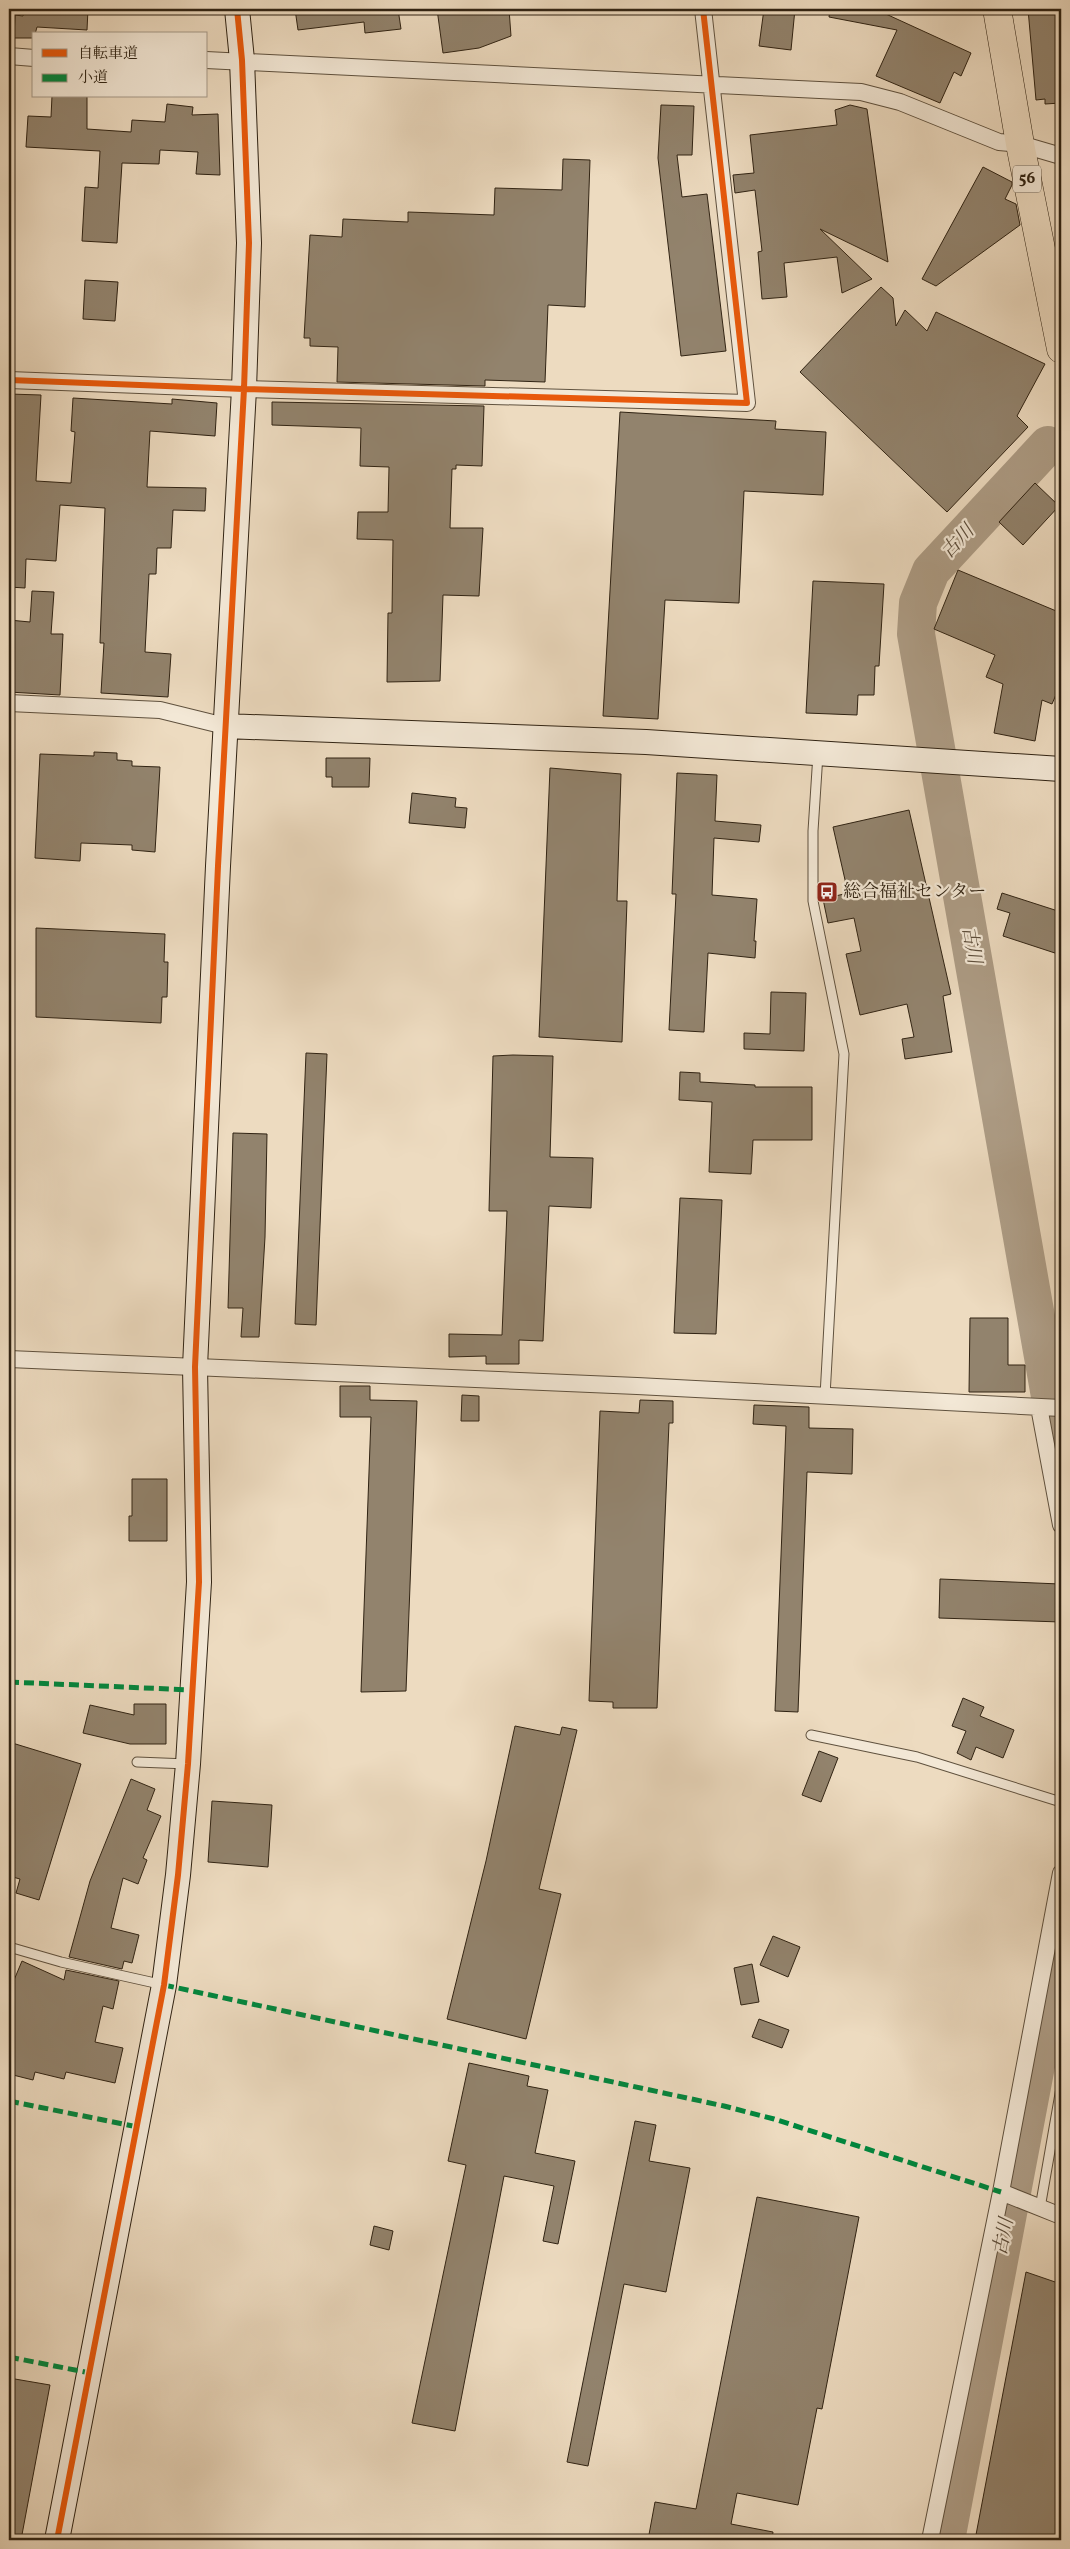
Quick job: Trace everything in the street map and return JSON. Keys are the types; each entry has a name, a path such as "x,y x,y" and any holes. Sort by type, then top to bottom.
{"highway":[{"name":"56","path":"997,9 1020,144 1061,350"}],"street":[{"path":"57,2540 164,1985 178,1875 188,1764 199,1582 196,1367 225,726 244,389 249,243 242,60 237,9"},
{"path":"9,380 244,389 747,403 703,9"},
{"path":"9,56 32,58"},
{"path":"208,60 242,60 861,92 900,102 999,142 1020,144 1061,156"},
{"path":"9,704 160,710 225,726 588,739 1061,769"},
{"path":"9,1359 1049,1407 1061,1525"},
{"path":"930,2540 1004,2194 1061,1873"},
{"path":"1004,2194 1061,2216"}],"lane":[{"path":"818,754 813,831 813,901 844,1054 826,1396"},
{"path":"810,1735 917,1757 1061,1802"},
{"path":"137,1762 188,1764"},
{"path":"9,1947 61,1962 164,1985"},
{"path":"1034,2206 1061,2088"}],"building":[{"path":"24,9 88,9 87,30 37,27 36,32 32,32 32,38 14,38 15,15 23,16"},
{"path":"295,9 398,9 401,29 365,33 364,22 298,30"},
{"path":"437,9 509,9 511,36 479,48 443,53"},
{"path":"764,9 795,9 791,50 759,46"},
{"path":"830,9 875,9 971,53 961,76 954,72 940,103 876,76 897,30 829,17"},
{"path":"1028,9 1061,9 1061,103 1045,104 1045,99 1036,100"},
{"path":"52,98 87,98 87,129 131,132 132,120 165,122 167,104 193,107 192,115 218,114 220,175 196,174 198,152 160,150 159,164 122,163 117,243 82,241 85,187 98,188 100,151 26,147 28,116 51,117"},
{"path":"661,105 694,106 692,155 677,155 682,197 707,194 726,351 681,356 658,158"},
{"path":"850,105 867,109 888,262 820,229 872,279 842,293 837,257 784,263 787,297 762,299 758,252 762,251 755,190 735,193 733,175 754,173 750,135 837,125 835,110"},
{"path":"563,159 590,160 585,307 548,305 545,382 485,380 485,386 337,382 338,347 310,346 310,338 304,338 310,235 342,237 343,219 408,222 408,212 494,215 495,188 562,190"},
{"path":"983,167 1012,182 1005,199 1016,204 1020,225 936,286 922,279"},
{"path":"85,280 118,282 115,321 83,319"},
{"path":"881,287 893,298 896,326 905,310 927,331 936,312 1045,364 1017,416 1028,427 947,512 800,372"},
{"path":"9,394 41,395 36,481 69,483 71,483 75,432 71,431 73,398 172,404 172,399 217,403 215,436 150,431 147,487 206,488 205,511 173,510 171,548 157,548 156,574 149,574 145,652 171,654 168,697 101,693 104,643 100,643 105,508 60,505 56,561 26,559 25,588 9,587"},
{"path":"272,402 484,406 482,466 456,465 456,469 452,469 450,528 483,528 479,596 443,595 440,681 387,682 388,613 392,613 393,540 357,539 358,512 388,512 389,467 360,466 361,428 272,425"},
{"path":"620,412 776,421 775,429 826,432 823,495 744,491 739,603 665,600 658,719 603,716"},
{"path":"1035,483 1059,506 1023,545 999,522"},
{"path":"958,570 1061,613 1061,683 1052,704 1042,700 1035,741 994,733 1003,684 986,677 995,655 934,629"},
{"path":"813,581 884,584 879,666 875,666 874,695 858,695 857,715 806,713"},
{"path":"32,591 54,592 51,634 63,634 60,695 9,692 9,620 30,622"},
{"path":"94,752 117,753 117,760 132,761 132,766 160,767 155,852 132,850 132,845 81,843 80,861 35,858 40,754 94,756"},
{"path":"326,758 370,758 369,787 332,787 332,777 326,777"},
{"path":"550,768 621,774 617,901 627,901 622,1042 539,1037"},
{"path":"677,773 717,775 715,821 761,825 759,842 714,838 712,895 757,899 754,941 756,941 755,958 708,953 704,1032 669,1030 676,894 672,894"},
{"path":"412,793 456,798 455,807 467,808 465,828 409,823"},
{"path":"909,810 951,994 943,996 952,1052 905,1059 902,1039 914,1037 907,1004 860,1015 846,954 861,951 854,918 828,923 823,899 848,893 833,827"},
{"path":"1002,893 1061,912 1061,955 1003,936 1010,913 997,909"},
{"path":"36,928 165,934 164,962 168,962 167,997 162,997 161,1023 36,1017"},
{"path":"771,992 806,993 804,1051 744,1049 744,1033 770,1034"},
{"path":"306,1053 327,1054 316,1325 295,1324"},
{"path":"493,1056 553,1056 550,1157 593,1158 591,1208 549,1206 543,1341 519,1340 519,1364 486,1364 486,1356 449,1357 449,1334 502,1335 507,1211 489,1211"},
{"path":"680,1072 700,1073 700,1082 755,1085 755,1087 812,1087 812,1140 753,1140 751,1174 709,1172 712,1102 679,1100"},
{"path":"233,1133 267,1134 265,1237 259,1337 241,1337 243,1308 228,1308"},
{"path":"680,1198 722,1200 716,1334 674,1333"},
{"path":"970,1318 1008,1318 1008,1365 1025,1365 1025,1392 969,1392"},
{"path":"340,1386 370,1386 370,1400 417,1401 406,1691 361,1692 371,1417 340,1417"},
{"path":"462,1395 479,1396 479,1421 461,1421"},
{"path":"640,1400 673,1401 673,1423 669,1423 657,1708 613,1708 613,1702 589,1701 600,1411 639,1413"},
{"path":"754,1405 809,1407 809,1428 853,1429 852,1474 807,1472 798,1712 775,1711 786,1426 753,1424"},
{"path":"132,1479 167,1479 167,1541 129,1541 129,1516 132,1516"},
{"path":"940,1579 1060,1584 1061,1622 939,1618"},
{"path":"963,1698 984,1707 980,1716 1014,1730 1003,1758 976,1747 971,1760 957,1753 966,1731 952,1726"},
{"path":"134,1704 166,1704 166,1744 130,1744 83,1733 90,1705 134,1715"},
{"path":"515,1726 560,1735 562,1727 577,1730 539,1889 561,1894 526,2039 447,2019 486,1861"},
{"path":"9,1742 81,1764 39,1900 16,1893 20,1879 9,1876"},
{"path":"819,1751 838,1758 821,1802 802,1795"},
{"path":"131,1779 155,1789 147,1810 161,1816 143,1858 147,1860 138,1884 123,1878 111,1928 139,1935 132,1963 124,1961 122,1969 69,1957 90,1881"},
{"path":"212,1801 272,1805 268,1867 208,1862"},
{"path":"773,1936 800,1947 788,1977 760,1965"},
{"path":"22,1961 64,1980 66,1970 119,1981 113,2009 103,2006 95,2042 123,2048 115,2083 66,2072 64,2079 35,2072 33,2080 9,2074 9,1992"},
{"path":"752,1964 759,2002 741,2005 734,1968"},
{"path":"759,2019 789,2030 782,2048 752,2037"},
{"path":"469,2063 529,2076 527,2086 548,2090 535,2153 575,2161 558,2244 543,2241 554,2186 504,2176 455,2431 412,2423 466,2165 448,2161"},
{"path":"635,2121 656,2125 649,2161 690,2168 666,2292 624,2284 588,2466 567,2462"},
{"path":"757,2197 859,2217 822,2409 817,2408 798,2505 737,2493 731,2524 773,2532 772,2540 648,2540 655,2502 696,2509"},
{"path":"374,2226 393,2231 389,2250 370,2245"},
{"path":"1026,2272 1061,2284 1061,2540 975,2540"},
{"path":"9,2378 50,2385 21,2540 9,2540"}],"waterway":[{"name":"古川","path":"1048,445 931,571 918,603 916,634 1061,1459"},
{"name":"古川","path":"946,2540 1061,1934"}],"marked path":[{"path":"9,1682 192,1690"},
{"path":"164,1985 724,2106 774,2119 1001,2192"},
{"path":"9,2101 138,2127"},
{"path":"9,2357 90,2373"}],"cycle path":[{"path":"57,2540 164,1985 178,1875 188,1764 199,1582 195,1367 218,866 244,389 249,243 242,60 237,9"},
{"path":"9,380 244,389 747,403 703,9"}],"place":[{"name":"総合福祉センター","path":"827,892"}]}
